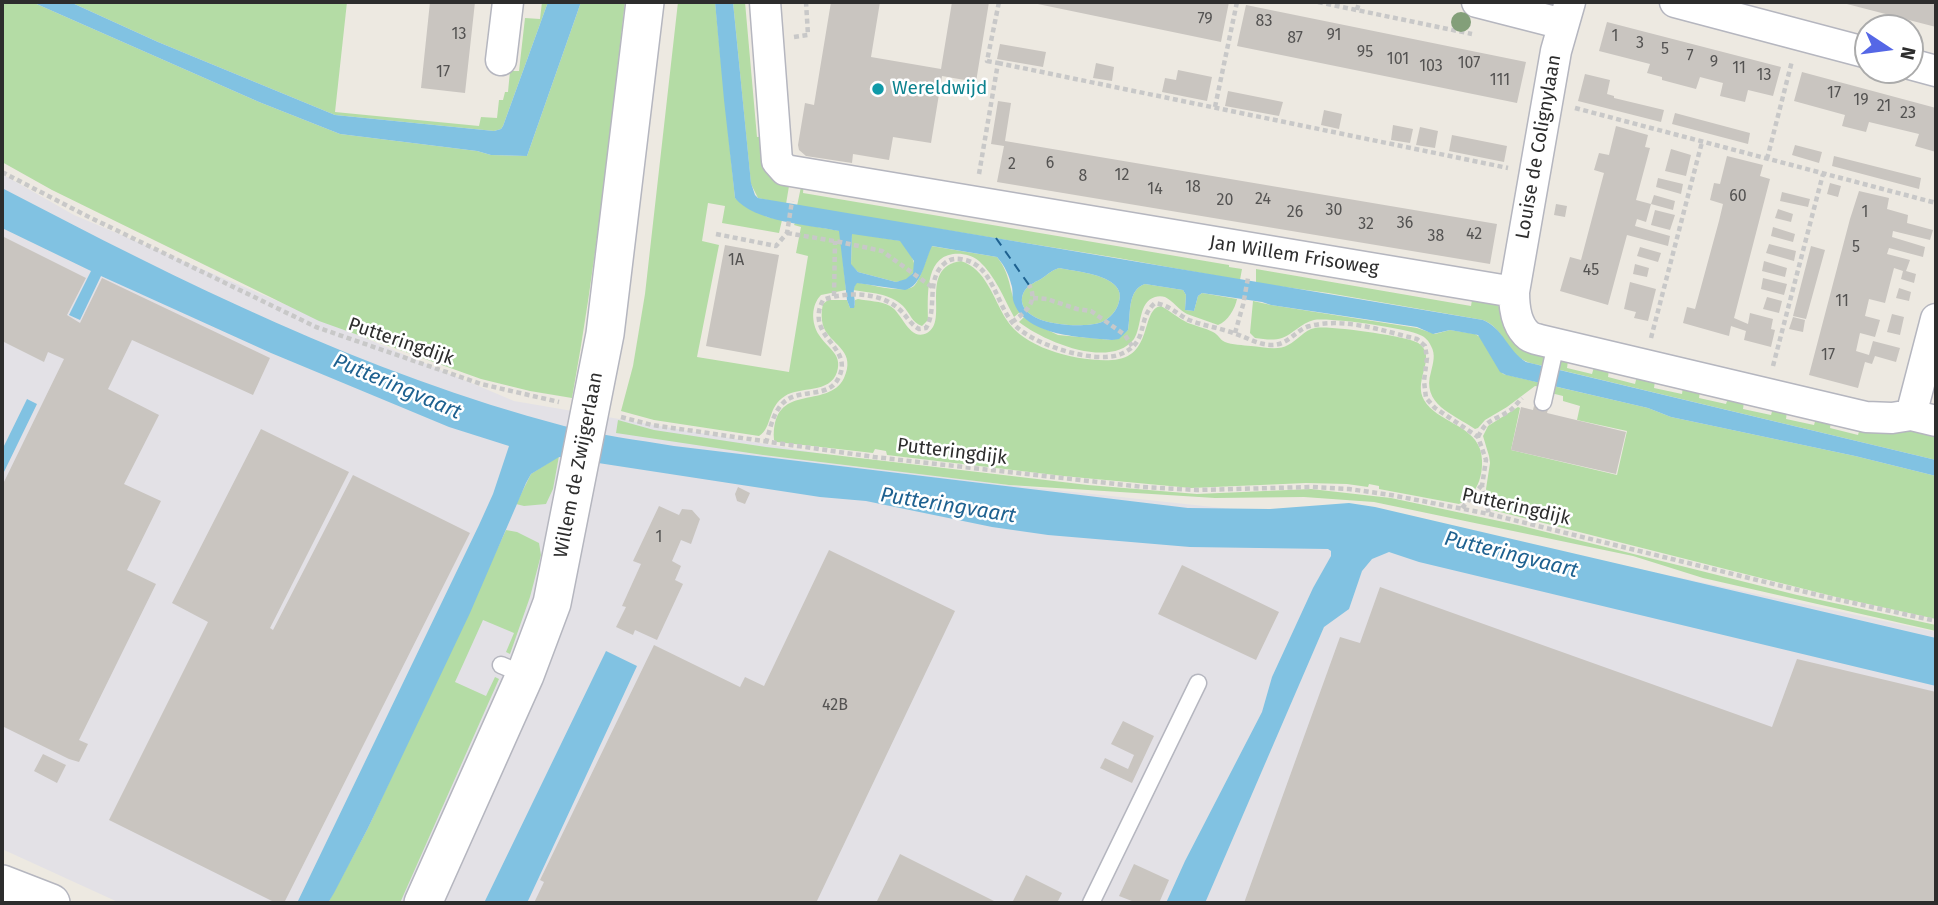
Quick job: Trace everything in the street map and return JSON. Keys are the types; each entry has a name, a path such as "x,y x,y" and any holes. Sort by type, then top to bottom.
{"street":[{"path":"501,60 508,2"},
{"name":"Willem de Zwijgerlaan","path":"423,903 513,670 552,603 606,334 645,2"},
{"name":"Jan Willem Frisoweg","path":"765,2 777,161 785,170 1514,292"},
{"path":"1477,2 1567,13"},
{"path":"1675,2 1854,49"},
{"name":"Louise de Colignylaan","path":"1514,292 1556,51 1567,13"},
{"path":"1514,292 1514,308 1520,324 1528,336 1554,352 1644,365 1866,417 1924,418 1936,319"},
{"path":"2,884 51,903"}],"lane":[{"path":"1544,395 1554,352"},
{"path":"1091,903 1198,683"}],"path":[{"path":"999,2 987,61 1535,174"},
{"path":"1215,107 1237,2"},
{"path":"1318,2 1476,34"},
{"path":"1357,10 1359,2"},
{"path":"1768,159 1799,35"},
{"path":"974,202 998,63"},
{"path":"1547,101 1936,203"},
{"path":"1644,365 1702,142"},
{"name":"Putteringdijk","path":"2,172 316,327 481,384 590,415 766,443 1143,487 1197,490 1311,487 1349,489 1489,514 1826,597 1936,621"},
{"path":"1766,394 1823,174"},
{"path":"716,234 776,246 787,233 793,198"},
{"path":"787,233 882,251 932,287"},
{"path":"834,296 837,241"},
{"path":"766,443 775,415 783,402 797,395 825,391 835,385 841,374 842,360 819,327 818,309 823,300 856,294 883,299 900,310 911,324 919,329 926,328 930,323 932,287 937,272 945,262 956,258 973,262 986,274 1014,321 1031,336 1053,347 1075,353 1108,357 1121,354 1141,337 1145,316 1155,303 1166,304 1188,319 1272,345 1283,343 1306,327 1325,323 1349,324 1417,339 1425,346 1427,358 1424,381 1426,398 1435,408 1478,437 1486,460 1482,486 1489,514"},
{"path":"1235,333 1249,275"},
{"path":"1014,321 1028,308 1033,298 1029,285"},
{"path":"1033,298 1091,311 1125,335 1132,346"},
{"path":"1478,437 1491,419 1510,410 1522,398 1544,395"},
{"path":"1462,508 1482,486"}],"shaded area":[{"path":"2,174 74,215 514,401 999,484 1483,536 1936,632 1936,903 120,903 2,849"}],"green space":[{"path":"2,2 32,2 259,102 340,134 491,155 527,156 581,2 625,2 595,250 572,398 481,379 319,321 52,190 2,162"},
{"path":"70,2 347,2 335,112 479,126 481,117 497,118 499,100 503,100 505,92 508,92 510,71 519,71 525,18 540,19 542,2 548,2 503,126 494,131 335,115 158,42"},
{"path":"678,2 715,2 735,198 767,217 782,220 779,233 722,223 725,206 708,203 702,241 719,245 697,357 789,372 808,256 796,253 801,227 794,225 795,223 840,231 846,290 821,295 813,314 816,330 838,360 837,372 828,384 785,396 775,406 766,428 759,436 654,420 621,411 633,366 645,294"},
{"path":"733,2 745,2 757,137 767,136 790,180 786,204 758,198 751,184"},
{"path":"802,182 803,193 1229,265 1242,269 1240,280 797,206"},
{"path":"852,233 901,241 912,257 915,266 913,273 906,280 896,282 858,272 851,265"},
{"path":"931,246 997,257 1006,272 1020,312 1014,317 985,267 976,259 963,254 944,257 932,271 928,320 922,326 892,298 853,290 856,283 896,289 914,286"},
{"path":"961,261 977,270 983,277 1014,329 1039,346 1084,359 1112,360 1125,357 1134,351 1140,343 1150,315 1161,306 1188,323 1234,344 1280,348 1311,329 1323,327 1382,334 1417,342 1426,354 1421,386 1424,400 1437,413 1469,434 1480,449 1482,464 1476,488 1472,495 1459,504 1379,489 1379,486 1369,484 1368,487 1306,483 1191,488 1063,476 887,455 886,451 875,449 873,453 774,440 775,421 781,410 791,403 836,388 844,378 847,369 846,356 824,327 823,304 828,300 847,300 850,308 858,299 883,303 894,309 911,330 921,335 933,327 936,318 940,274 948,266"},
{"path":"1059,268 1110,281 1117,287 1120,295 1113,314 1091,325 1055,323 1033,316 1022,302 1025,290"},
{"path":"1256,269 1471,306 1473,294 1492,300 1548,352 1545,366 1517,356 1497,330 1483,320 1256,283"},
{"path":"1145,284 1183,290 1186,295 1185,310 1194,311 1198,296 1202,293 1237,299 1225,321 1218,325 1187,314 1165,297 1155,297 1143,309 1134,339 1123,348 1109,352 1093,352 1060,344 1019,322 1024,317 1058,335 1112,340 1128,330 1135,291"},
{"path":"1253,301 1417,328 1435,334 1450,330 1475,334 1480,337 1503,374 1541,383 1540,387 1535,386 1475,429 1449,413 1435,400 1429,383 1433,353 1429,342 1422,336 1384,326 1322,319 1309,321 1282,338 1255,338 1250,333"},
{"path":"1559,357 1568,361 1567,368 1592,374 1594,367 1609,370 1608,377 1635,384 1637,376 1655,381 1654,388 1682,394 1683,387 1700,391 1699,398 1726,404 1728,398 1744,402 1743,409 1771,415 1773,408 1787,412 1786,419 1814,425 1816,418 1831,422 1830,428 1858,435 1860,428 1913,427 1936,432 1936,460 1556,369"},
{"path":"1553,386 1648,408 1671,417 1936,476 1936,619 1836,597 1492,510 1486,489 1490,463 1483,436 1488,426 1518,407 1520,408 1511,450 1617,475 1627,431 1577,420 1580,406 1563,401 1563,396 1551,393"},
{"path":"618,420 654,430 766,447 1088,485 1197,494 1311,489 1391,498 1518,525 1797,595 1936,625 1936,631 1703,578 1633,556 1374,502 1304,497 1215,498 1009,485 763,455 616,433"},
{"path":"559,456 553,489 546,504 516,504 531,474"},
{"path":"506,530 517,532 539,543 541,555 530,597 510,654 506,652 514,633 483,620 455,682 486,696 495,677 499,679 400,903 328,903 368,828"}],"water":[{"path":"32,2 70,2 158,42 335,115 494,131 503,126 548,2 581,2 527,156 491,155 340,134 259,102"},
{"path":"715,2 733,2 751,183 758,198 1483,320 1496,328 1514,352 1526,362 1936,460 1936,476 1671,417 1648,408 1506,375 1500,372 1478,335 1450,330 1433,334 1417,327 1202,293 1198,296 1194,311 1185,310 1186,295 1183,290 1145,284 1135,291 1128,330 1119,339 1086,338 1057,333 1031,323 1021,314 1013,301 1008,275 997,257 932,246 919,278 911,288 905,290 857,283 854,289 854,308 850,308 839,231 769,217 744,206 735,198","holes":["852,234 900,241 914,261 913,273 896,282 858,272 851,264","1059,268 1110,281 1117,287 1120,295 1113,314 1091,325 1055,323 1033,316 1022,302 1025,290"]},
{"name":"Putteringvaart","path":"2,188 138,258 276,323 418,380 490,405 564,426 674,446 1188,508 1270,509 1349,503 1375,507 1936,638 1936,686 1419,562 1389,552 1372,559 1362,571 1349,609 1324,627 1205,903 1166,903 1262,712 1272,677 1313,588 1331,556 1331,551 1190,547 1048,535 992,527 866,501 820,497 559,457 531,474 526,483 470,613 368,828 334,893 328,903 297,903 479,525 509,446 449,427 271,353 101,276 80,320 69,315 91,271 2,228"},
{"path":"27,399 37,404 2,476 2,450"},
{"path":"606,651 637,666 527,903 484,903"}],"building":[{"path":"430,2 475,2 465,93 421,88"},
{"name":"Wereldwijd","path":"831,2 880,2 871,57 941,69 952,2 989,2 976,82 942,76 931,143 893,137 889,160 853,154 852,163 806,156 799,150 805,103 814,105"},
{"path":"1028,2 1229,2 1221,42"},
{"path":"1936,2 1936,27 1924,24 1924,14 1886,14 1843,3"},
{"path":"1246,5 1526,62 1517,103 1237,46"},
{"path":"1607,22 1781,67 1773,96 1748,90 1745,102 1720,96 1723,83 1700,77 1696,89 1662,80 1662,77 1647,73 1650,64 1599,51"},
{"path":"1000,44 1046,52 1043,67 997,59"},
{"path":"1096,63 1114,67 1112,81 1093,78"},
{"path":"1178,70 1212,77 1207,101 1162,92 1165,78 1176,80"},
{"path":"1802,72 1936,108 1936,152 1915,146 1919,134 1869,122 1866,132 1842,126 1845,115 1794,101"},
{"path":"1585,74 1610,80 1607,94 1614,98 1664,110 1661,122 1578,101"},
{"path":"1228,91 1283,102 1279,116 1225,106"},
{"path":"998,101 1011,103 1005,141 1497,224 1490,264 997,182 1004,146 991,144"},
{"path":"1324,110 1342,114 1339,129 1321,125"},
{"path":"1675,113 1750,133 1748,144 1672,124"},
{"path":"1393,125 1413,129 1410,143 1391,140"},
{"path":"1616,126 1648,135 1645,147 1650,148 1636,200 1651,204 1646,222 1637,219 1635,226 1670,236 1668,246 1627,235 1608,305 1560,291 1570,257 1581,260 1604,173 1594,170 1599,153 1609,155"},
{"path":"1420,127 1438,131 1435,148 1416,145"},
{"path":"1452,135 1507,146 1504,162 1449,151"},
{"path":"1795,145 1822,152 1819,163 1792,155"},
{"path":"1671,149 1691,155 1686,176 1665,171"},
{"path":"1727,156 1763,165 1760,176 1770,179 1734,318 1748,324 1750,313 1773,319 1771,329 1775,330 1771,347 1744,340 1746,331 1731,326 1729,336 1683,323 1687,307 1695,309 1719,221 1723,204 1710,200 1714,183 1720,184"},
{"path":"1834,156 1921,178 1919,189 1832,166"},
{"path":"1658,178 1683,184 1681,194 1656,187"},
{"path":"1830,183 1841,186 1838,197 1827,194"},
{"path":"1859,191 1889,198 1887,209 1908,215 1907,223 1933,230 1930,240 1893,231 1892,237 1925,247 1923,257 1889,248 1887,254 1910,260 1906,271 1916,274 1914,283 1901,279 1903,271 1894,268 1885,303 1869,299 1865,316 1880,320 1875,337 1860,333 1856,351 1869,355 1873,341 1900,348 1896,362 1875,356 1872,364 1865,362 1858,388 1809,375"},
{"path":"1782,192 1810,199 1808,207 1780,201"},
{"path":"1654,195 1675,201 1673,210 1651,204"},
{"path":"1556,204 1567,206 1565,217 1554,215"},
{"path":"1778,209 1793,214 1791,222 1775,218"},
{"path":"1655,210 1675,215 1670,230 1651,225"},
{"path":"1773,227 1795,234 1793,242 1771,236"},
{"path":"2,236 86,278 67,315 80,323 102,278 270,358 253,395 132,340 108,389 159,415 124,484 161,501 127,570 156,584 79,740 88,744 79,762 2,726 2,486 64,359 48,352 44,362 2,341"},
{"path":"1769,244 1796,251 1794,261 1766,253"},
{"path":"725,245 779,255 761,356 706,346"},
{"path":"1811,246 1825,250 1806,319 1793,316"},
{"path":"1640,247 1661,253 1658,262 1637,256"},
{"path":"1764,261 1787,268 1785,277 1762,271"},
{"path":"1635,264 1649,268 1647,277 1633,274"},
{"path":"1763,278 1787,284 1784,295 1761,289"},
{"path":"1630,282 1656,289 1648,321 1634,318 1636,312 1624,309"},
{"path":"1899,288 1911,292 1909,301 1896,298"},
{"path":"1767,297 1782,301 1779,313 1763,309"},
{"path":"1892,314 1904,317 1900,335 1887,332"},
{"path":"1793,317 1805,320 1803,332 1789,329"},
{"path":"1534,406 1548,409 1547,413 1626,432 1616,474 1511,450 1521,407 1533,410"},
{"path":"261,429 349,472 270,628 273,630 353,475 470,533 284,903 276,903 109,820 208,622 172,603"},
{"path":"738,487 750,493 745,504 737,501 735,494"},
{"path":"659,506 679,515 682,509 692,510 700,519 691,544 681,540 672,561 681,566 675,580 683,584 657,640 635,630 633,635 616,627 626,607 622,606 641,564 633,561"},
{"path":"829,550 955,611 816,903 534,903 544,882 540,880 654,645 740,687 745,677 764,686"},
{"path":"1182,565 1279,612 1256,660 1158,614"},
{"path":"1380,587 1772,727 1797,659 1936,692 1936,903 1244,903 1340,637 1360,643"},
{"path":"1123,721 1154,736 1132,783 1100,768 1105,758 1128,769 1134,755 1111,744"},
{"path":"43,754 66,765 57,783 34,771"},
{"path":"900,854 998,903 876,903"},
{"path":"1134,864 1169,880 1159,903 1137,903 1119,896"},
{"path":"1026,875 1062,893 1057,903 1012,903"}],"ferry route":[{"path":"996,238 1029,285"}],"place":[{"name":"Wereldwijd","path":"878,89"}]}
